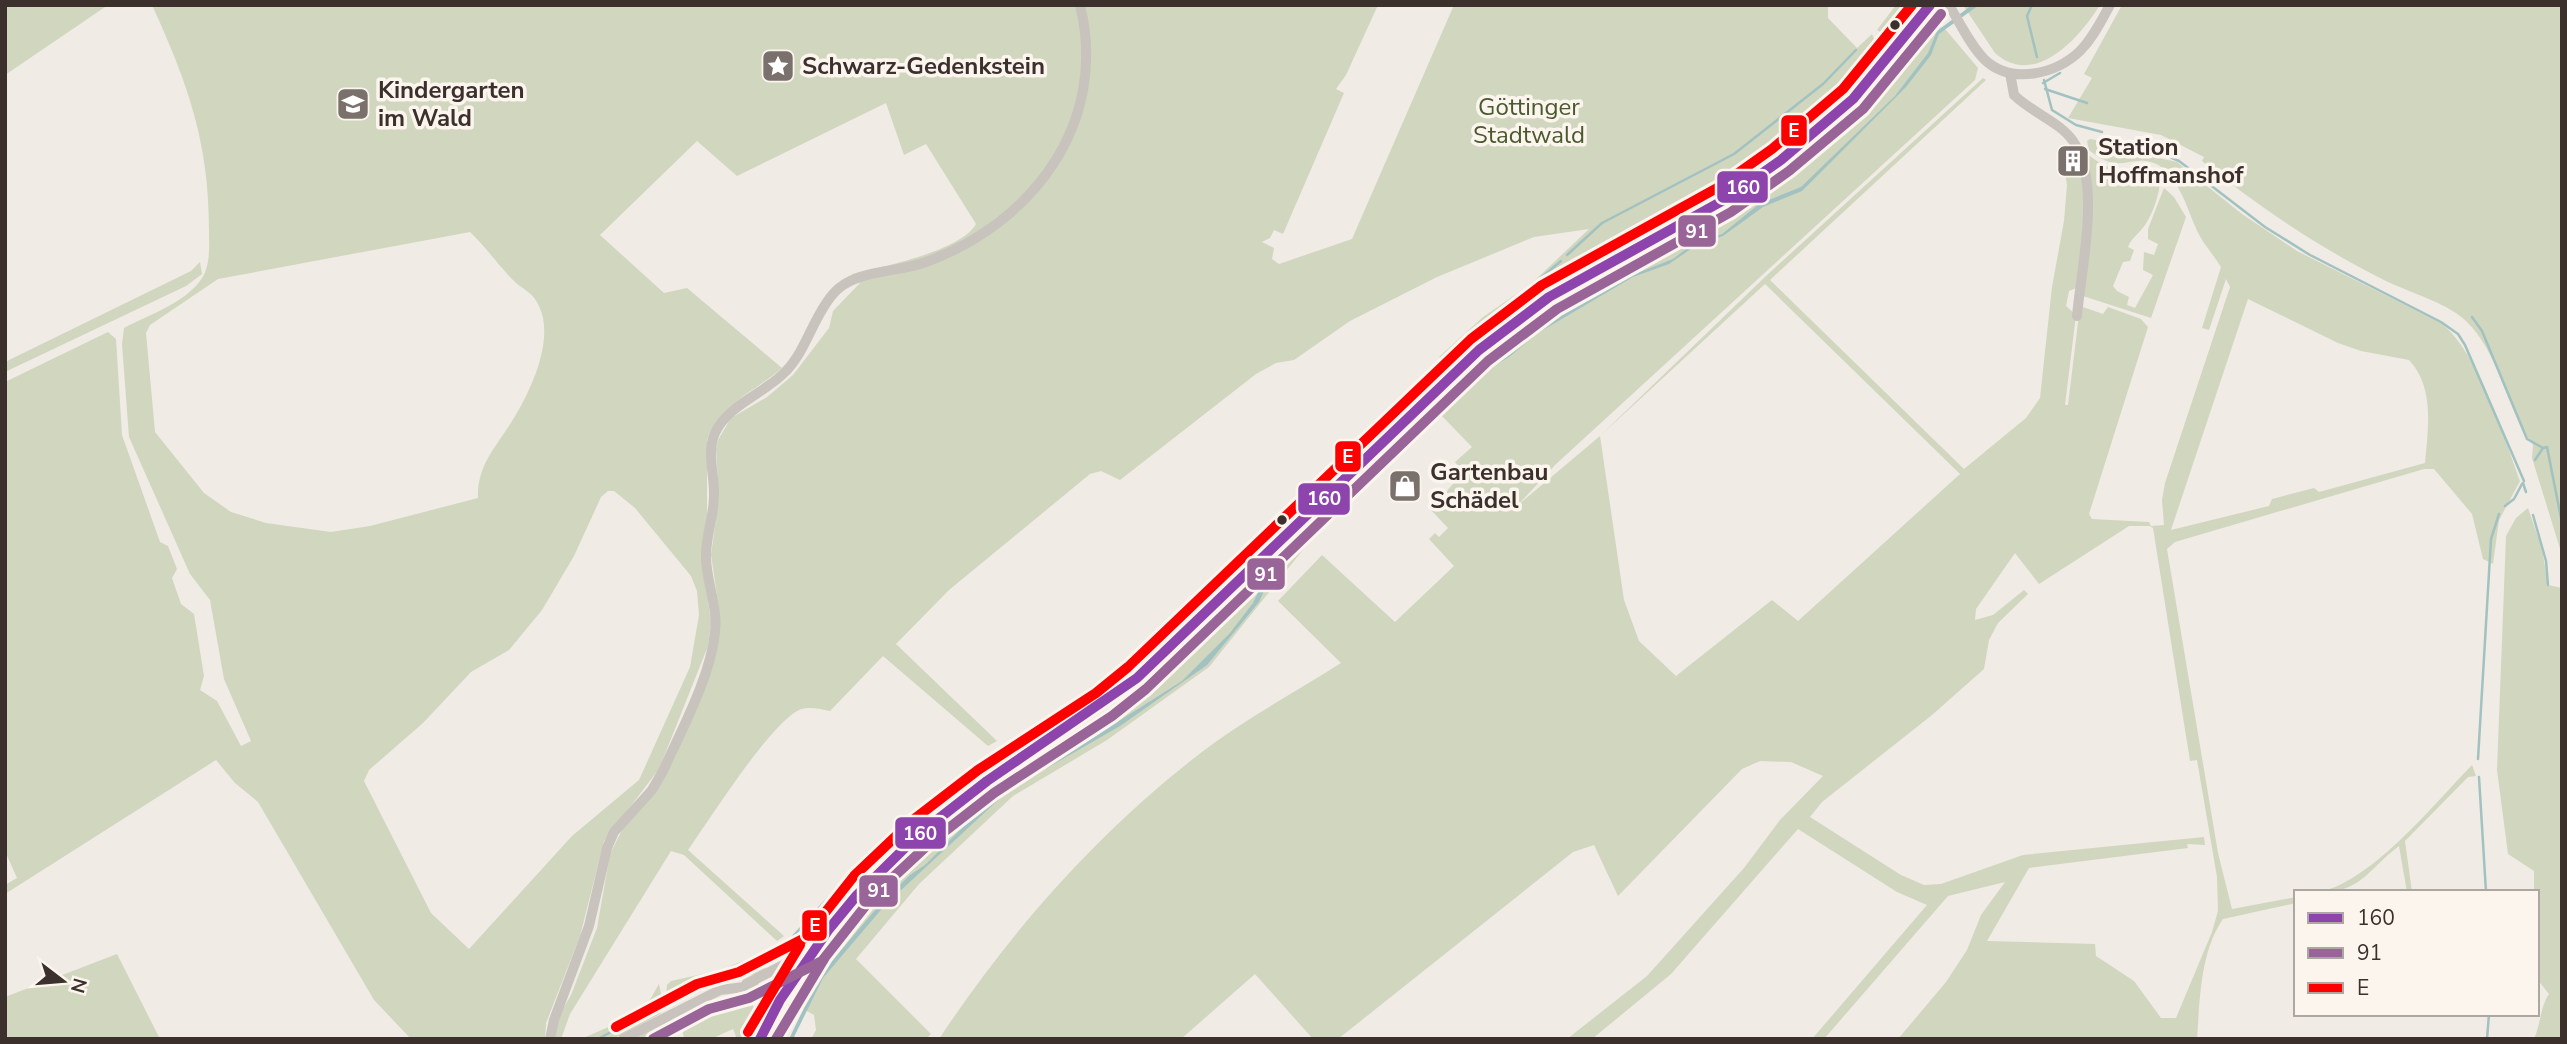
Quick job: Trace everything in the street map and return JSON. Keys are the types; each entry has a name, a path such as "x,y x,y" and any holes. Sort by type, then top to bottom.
{"main road":[{"path":"760,1039 814,949 864,886 898,852 976,789 1104,704 1137,678 1479,349 1549,297 1724,200 1791,153 1853,99 1930,5"}],"street":[{"path":"550,1039 554,1020 589,926 607,848 614,832 652,790 663,771 713,646 716,619 706,558 715,497 711,455 716,432 731,413 784,374 805,345 828,300 845,284 855,278 912,267 954,249 1006,217 1041,184 1068,139 1081,92 1086,50 1080,5"},
{"path":"1947,8 1985,60 2010,73 2043,71 2075,55 2088,43 2110,5"},
{"path":"2010,73 2014,95 2067,134 2074,142 2085,169 2087,203 2077,316"},
{"path":"623,1039 704,996 740,986 814,949"},
{"path":"740,986 760,988 780,1002"}],"green space":[{"path":"5,5 108,5 5,75"},
{"name":"Göttinger Stadtwald","path":"152,5 1378,5 1346,75 1336,89 1344,93 1283,234 1274,230 1270,238 1262,242 1274,248 1272,259 1279,264 1352,239 1454,5 1828,5 1828,18 1857,48 1872,34 1879,50 1865,69 1837,97 1768,157 1695,204 1529,301 1452,368 1439,357 1483,317 1531,284 1589,229 1534,237 1437,277 1350,321 1294,360 1276,363 1256,374 1120,480 1101,471 1090,474 949,590 896,644 997,741 988,746 883,656 830,711 811,708 799,710 772,734 756,753 688,850 784,936 777,941 684,855 671,851 570,1014 561,1039 555,1039 559,1016 571,995 597,928 610,854 623,828 658,788 718,645 720,615 711,555 719,498 716,449 718,440 731,418 767,397 793,375 829,328 833,311 860,283 852,274 938,250 968,234 976,224 926,144 904,155 886,103 737,176 697,141 600,235 664,293 687,288 782,368 729,407 707,440 707,591 711,624 708,646 659,769 604,841 580,936 546,1023 545,1039 411,1039 374,1000 258,802 235,783 216,760 5,894 5,885 17,878 5,851 5,382 108,332 116,339 122,435 160,542 168,546 177,569 172,578 181,604 194,614 204,676 200,690 217,701 241,746 251,741 224,679 210,600 190,574 129,437 122,344 124,328 175,303 193,289 204,275 209,257 205,169 194,114 176,61","holes":["470,232 513,280 537,301 544,335 538,368 516,414 483,468 478,498 370,526 331,532 266,523 231,512 204,493 155,432 146,333 150,325 218,279","608,491 614,491 635,508 691,576 697,591 699,615 690,667 639,780 572,836 469,949 431,913 364,781 369,770 423,723 471,672 509,650 542,610 574,556 601,497"]},
{"path":"1896,5 1908,5 1898,11 1900,15 1894,23 1897,27 1889,38 1877,30"},
{"path":"1963,5 2100,5 2069,44 2041,62 2025,65 2010,63 1995,53"},
{"path":"2122,5 2562,5 2562,555 2532,458 2533,445 2515,414 2495,364 2477,333 2465,320 2447,308 2384,280 2312,240 2223,178 2202,161 2204,157 2161,135 2068,118 2092,78 2084,74"},
{"path":"1935,25 1946,30 1978,68 1975,80 1555,465 1518,505 1600,436 1766,276 1983,78 1986,80 1770,280 1964,469 2026,418 2040,398 2052,287 2064,221 2067,185 2062,154 2075,151 2085,190 2079,287 2069,291 2066,306 2076,315 2065,405 2068,405 2080,306 2103,314 2108,307 2141,319 2148,327 2089,514 2092,519 2164,525 2162,500 2165,483 2230,287 2226,279 2209,330 2202,328 2221,267 2197,231 2175,181 2162,167 2154,163 2108,162 2089,150 2087,141 2090,139 2108,142 2108,147 2177,162 2242,214 2297,251 2441,323 2454,336 2478,374 2498,419 2520,481 2499,520 2493,564 2483,559 2472,514 2434,469 2424,469 2175,542 2167,549 2218,853 2232,909 2294,897 2294,903 2223,919 2215,932 2205,961 2197,1039 1898,1039 1946,982 1967,950 1981,915 2005,882 1948,896 1824,1039 1812,1039 1927,905 1897,892 1798,829 1671,974 1592,1039 1567,1039 1647,976 1744,868 1780,820 1823,776 1791,762 1760,761 1742,769 1618,896 1594,845 1573,852 1338,1039 1313,1039 1255,974 1181,1039 939,1039 1030,917 1099,842 1136,807 1214,743 1341,663 1278,601 1322,555 1395,622 1454,566 1429,539 1435,533 1439,537 1448,528 1431,510 1463,472 1455,462 1472,447 1440,414 1470,385 1462,376 1490,351 1550,308 1711,216 1773,175 1827,132 1926,29","holes":["1765,284 1960,474 1798,621 1772,600 1676,676 1639,641 1624,600 1600,436","2248,299 2338,343 2361,351 2409,360 2417,371 2423,383 2428,409 2425,463 2319,492 2314,488 2272,499 2269,506 2171,530","2129,526 2153,528 2190,761 2197,760 2217,877 2218,911 2212,932 2176,1018 2161,1018 2134,981 2096,956 2095,944 1987,941 2029,868 2188,848 2187,844 2205,845 2204,837 2023,855 1941,884 1924,885 1901,875 1810,817 1822,802 1932,715 1984,669 1989,640 1998,623 2028,594 2024,590 1993,615 1975,620 1976,609 2015,553 2039,584"]},
{"path":"2081,149 2111,168 2144,168 2160,176 2154,208 2128,247 2134,250 2130,261 2123,262 2113,286 2129,297 2127,305 2135,308 2153,275 2143,270 2144,252 2154,255 2158,244 2148,239 2148,229 2164,188 2174,197 2186,217 2151,318 2083,296 2088,222"},
{"path":"200,262 202,274 186,286 5,372 5,362 191,271"},
{"path":"1340,499 1347,505 1310,541 1209,667 1107,740 1013,796 919,884 856,959 931,1034 926,1039 811,1039 816,1030 814,1015 798,1006 795,999 869,895 914,849 977,798 1067,740 1145,683 1308,526"},
{"path":"2528,508 2542,549 2548,585 2562,588 2562,1039 2534,1039 2549,994 2539,982 2539,890 2534,890 2534,871 2508,854 2497,770 2506,536 2516,518"},
{"path":"2472,765 2476,776 2468,777 2405,841 2412,890 2407,890 2399,846 2356,883 2339,890 2326,890 2362,872 2421,819"},
{"path":"773,950 778,954 766,962 765,970 760,973 720,982 673,1004 666,997 667,985 671,981 716,971"},
{"path":"117,954 160,1039 5,1039 5,997"},
{"path":"659,984 664,1009 660,1014 613,1039 581,1039 643,1012"},
{"path":"730,998 749,1001 758,1012 754,1026 744,1039 737,1039 733,1029 711,1039 684,1039 681,1021 684,1012"},
{"path":"668,1021 674,1025 675,1039 634,1039"}],"water":[{"path":"1972,5 1979,5 1939,34 1931,55 1906,87 1802,191 1763,207 1723,236 1695,246 1669,264 1633,277 1538,333 1509,357 1468,382 1306,541 1267,584 1259,602 1207,665 1120,726 1009,790 885,905 823,978 793,1039 789,1039 820,975 882,902 910,875 925,865 990,800 1182,681 1230,633 1253,603 1263,582 1450,393 1506,355 1536,330 1632,275 1673,259 1695,242 1722,234 1759,204 1801,187 1895,96 1928,53 1937,31"}],"waterway":[{"path":"2032,5 2027,16 2037,57"},
{"path":"1567,255 1602,223 1734,154 1823,84 1856,50"},
{"path":"2043,83 2060,73"},
{"path":"2044,80 2052,110 2076,125 2102,132"},
{"path":"2045,89 2087,103"},
{"path":"2112,144 2156,151 2179,161 2265,227 2310,255 2441,322 2458,334 2524,481"},
{"path":"1516,299 1561,261"},
{"path":"1471,334 1509,304"},
{"path":"2472,317 2482,331 2527,439 2543,448"},
{"path":"1455,348 1463,340"},
{"path":"1407,394 1449,354"},
{"path":"1390,410 1400,400"},
{"path":"1368,432 1383,416"},
{"path":"1353,445 1359,440"},
{"path":"2535,460 2543,448 2547,447 2562,523"},
{"path":"2523,483 2526,492"},
{"path":"2505,506 2514,499 2522,484"},
{"path":"2478,759 2491,539 2499,514"},
{"path":"2533,515 2546,561 2548,585"},
{"path":"1005,748 1133,659 1209,584"},
{"path":"673,999 786,944 839,886 921,808 995,755"},
{"path":"2479,777 2486,890"},
{"path":"684,1025 734,1005 735,1000"},
{"path":"598,1039 657,1007"},
{"path":"2487,1039 2489,1016"},
{"path":"650,1039 672,1029"}],"transit line":[{"name":"E","path":"616,1027 697,984 739,972 805,938 854,876 913,820 978,770 1096,693 1128,667 1471,339 1542,285 1717,188 1772,149 1843,89 1912,5"},
{"name":"160","path":"760,1039 780,1000 829,929 857,895 919,834 987,781 1137,678 1479,350 1549,297 1724,200 1781,160 1853,99 1930,5"},
{"name":"91","path":"653,1039 709,1009 749,998 822,961 874,895 931,842 994,793 1112,716 1146,689 1488,361 1557,309 1731,212 1789,171 1863,109 1941,14"},
{"name":"E","path":"748,1032 800,945"},
{"name":"91","path":"776,1039 824,959"}],"place":[{"name":"Schwarz-Gedenkstein","path":"778,66"},
{"name":"Kindergarten im Wald","path":"353,104"},
{"name":"Station Hoffmanshof","path":"2073,161"},
{"name":"Gartenbau Schädel","path":"1405,486"}]}
